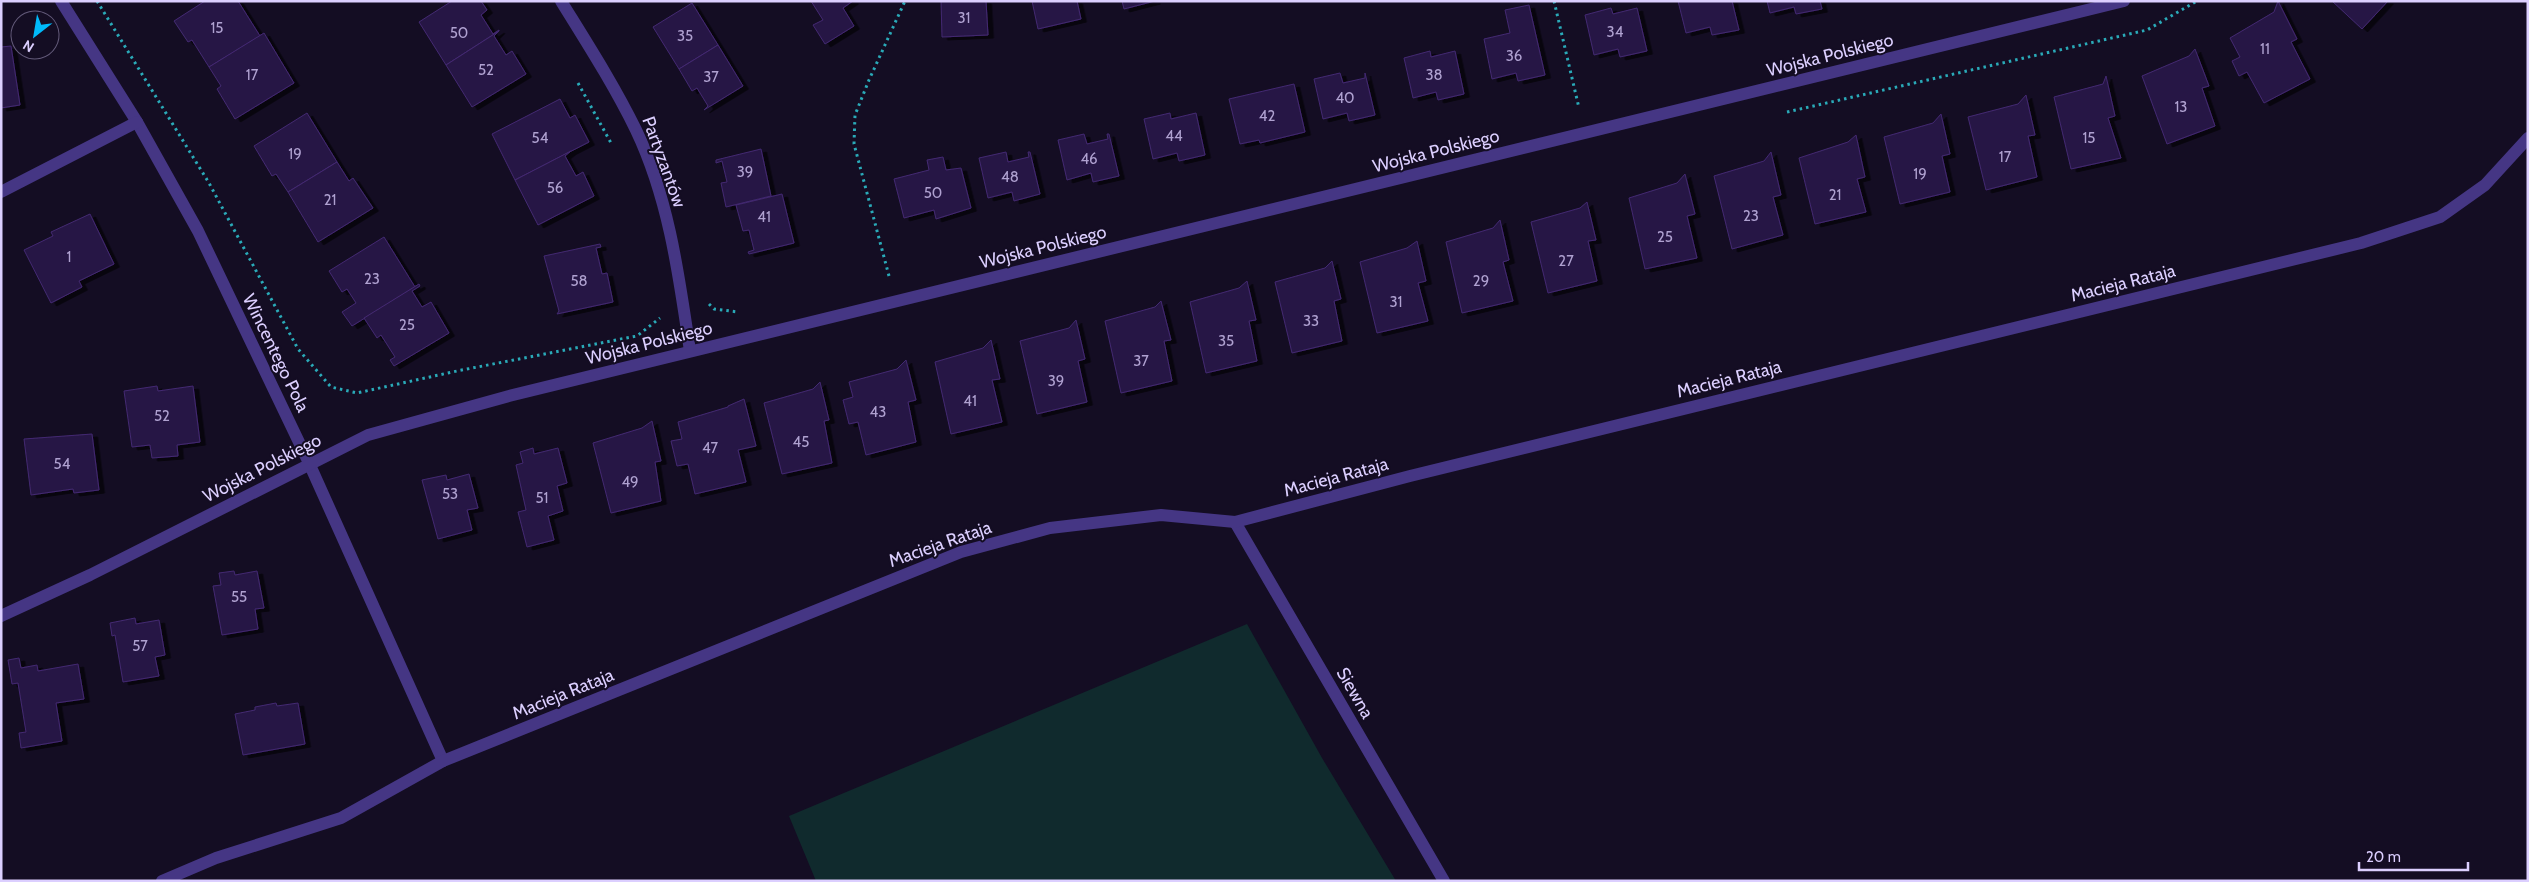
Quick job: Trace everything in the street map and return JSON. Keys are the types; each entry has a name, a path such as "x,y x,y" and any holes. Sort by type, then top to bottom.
{"street":[{"name":"Wincentego Pola","path":"61,1 137,122 198,231 309,463 443,761"},
{"name":"Partyzantów","path":"561,1 599,62 636,131 657,188 674,246 690,351"},
{"name":"Wojska Polskiego","path":"1,616 90,575 309,463 368,435 509,396 690,351 2124,1"},
{"path":"1,192 137,122"},
{"name":"Macieja Rataja","path":"162,881 216,858 341,818 443,761 961,552 1050,528 1161,515 1235,522 1410,476 2361,243 2440,217 2486,185 2528,138"},
{"name":"Siewna","path":"1235,522 1444,881"}],"path":[{"path":"97,1 209,183 298,349 331,387 357,393 457,371 638,336 658,318"},
{"path":"895,301 854,144 855,116 869,80 905,1"},
{"path":"1554,1 1585,133"},
{"path":"576,79 614,149"},
{"path":"1569,110 1588,105"},
{"path":"880,278 898,274"},
{"path":"703,297 714,309 740,313"}],"green space":[{"path":"1247,624 1322,758 1396,881 816,881 789,816"}],"building":[{"path":"205,1 238,1 260,36 209,67 192,40 188,42 174,21"},
{"path":"452,1 481,1 487,10 481,15 493,34 499,31 446,65 419,22"},
{"path":"811,1 853,1 843,8 854,26 825,44 813,25 823,20"},
{"path":"941,1 986,1 988,35 942,37"},
{"path":"1032,1 1077,1 1081,19 1038,29"},
{"path":"1122,1 1155,1 1124,9"},
{"path":"1678,1 1732,1 1739,30 1712,35 1710,27 1686,33"},
{"path":"1767,1 1820,1 1822,9 1796,14 1794,7 1770,13"},
{"path":"2278,1 2297,39 2291,42 2310,79 2264,103 2247,72 2239,76 2232,61 2240,57 2230,38 2274,12"},
{"path":"2332,1 2388,1 2362,29"},
{"path":"692,3 718,45 679,69 653,27"},
{"path":"1529,5 1545,75 1518,81 1516,73 1492,79 1484,39 1510,33 1505,10"},
{"path":"1611,8 1613,14 1637,8 1647,51 1620,57 1618,49 1594,55 1585,15"},
{"path":"499,31 494,36 506,55 512,51 526,74 472,107 446,65"},
{"path":"264,33 294,83 235,119 217,89 221,86 209,67"},
{"path":"718,45 743,86 704,110 708,106 697,88 692,91 679,69"},
{"path":"10,46 10,60 13,60 20,105 1,108 1,47"},
{"path":"2195,49 2209,86 2202,88 2215,126 2167,144 2142,76 2189,56"},
{"path":"1430,51 1431,57 1455,51 1464,94 1438,100 1436,92 1413,98 1404,58"},
{"path":"1340,73 1343,83 1365,78 1365,73 1375,115 1349,121 1347,113 1323,119 1314,79"},
{"path":"2106,76 2115,116 2108,118 2121,158 2071,169 2054,97 2103,84"},
{"path":"1294,84 1305,132 1260,143 1259,140 1240,144 1229,99"},
{"path":"2026,95 2035,135 2028,136 2037,177 1986,190 1968,117 2018,104"},
{"path":"560,99 570,118 575,115 589,142 515,180 492,134"},
{"path":"307,113 337,162 288,192 276,174 272,176 254,146"},
{"path":"1170,113 1171,119 1196,113 1205,155 1179,161 1177,153 1153,159 1144,119"},
{"path":"1941,114 1950,154 1942,156 1950,192 1900,204 1884,137 1933,123"},
{"path":"1084,134 1087,144 1108,139 1107,134 1109,134 1119,176 1093,182 1091,173 1067,180 1058,140"},
{"path":"1856,135 1865,177 1857,179 1866,212 1815,224 1799,158 1848,142"},
{"path":"761,149 771,196 726,207 721,183 727,182 722,161 716,163 716,160"},
{"path":"571,151 565,156 576,176 583,172 594,196 538,225 515,180"},
{"path":"1006,152 1008,162 1029,157 1028,152 1030,152 1040,194 1014,201 1012,192 988,198 979,158"},
{"path":"1771,152 1781,195 1773,197 1783,235 1732,249 1714,176 1764,161"},
{"path":"943,157 946,170 961,168 971,208 936,219 934,210 904,218 894,179 929,170 927,160"},
{"path":"337,162 349,181 353,178 373,208 318,242 288,192"},
{"path":"1685,174 1695,214 1687,216 1697,258 1645,269 1629,198 1677,183"},
{"path":"782,194 794,243 749,254 748,252 754,250 749,230 743,231 736,205"},
{"path":"1587,202 1596,240 1588,241 1597,281 1548,293 1531,222 1580,208"},
{"path":"90,214 114,264 79,281 82,287 51,303 24,250 53,236 51,232"},
{"path":"1500,220 1509,260 1503,262 1513,301 1462,313 1446,242 1493,228"},
{"path":"384,237 415,287 352,326 342,312 356,303 347,289 342,292 329,271"},
{"path":"1417,241 1426,281 1418,283 1428,321 1377,333 1360,262 1407,248"},
{"path":"600,244 601,247 596,248 602,274 607,273 613,302 557,314 559,311 544,256"},
{"path":"1332,261 1341,299 1334,301 1342,341 1292,353 1275,282 1325,268"},
{"path":"1247,281 1256,320 1249,321 1257,361 1206,373 1190,302 1239,288"},
{"path":"419,284 420,286 412,291 422,307 431,302 449,333 394,366 390,360 395,357 381,335 377,338 364,318"},
{"path":"1161,301 1171,340 1164,341 1172,381 1121,393 1105,321 1155,307"},
{"path":"1076,320 1085,359 1078,361 1087,402 1037,414 1020,341 1069,328"},
{"path":"991,340 1000,379 992,380 1002,422 951,434 935,362 983,348"},
{"path":"906,360 916,400 908,402 916,442 866,455 858,422 849,424 843,400 853,397 849,382 897,369"},
{"path":"820,382 829,420 824,421 832,463 782,474 764,403 813,389"},
{"path":"157,386 158,391 193,386 200,442 177,445 178,456 152,458 150,445 132,447 124,391"},
{"path":"744,399 756,446 738,450 746,482 695,494 688,464 677,466 671,441 682,439 678,422 728,407"},
{"path":"652,421 661,461 655,462 661,501 611,513 593,443 642,428"},
{"path":"92,434 99,490 74,493 73,489 31,495 24,439"},
{"path":"533,448 534,454 558,448 567,483 557,486 563,511 548,516 554,540 527,547 518,512 526,510 516,465 523,463 520,452"},
{"path":"469,474 478,508 467,510 472,530 438,539 422,480 446,475 447,480"},
{"path":"234,571 235,575 257,571 264,608 255,609 258,629 222,635 213,586 221,585 219,573"},
{"path":"135,618 136,624 159,620 165,655 155,657 159,676 123,682 115,635 112,636 110,623"},
{"path":"19,658 21,668 37,665 38,671 78,664 84,699 56,703 62,741 21,748 19,733 26,732 18,683 12,684 8,660"},
{"path":"276,703 277,706 298,703 305,744 243,755 235,714 255,710 255,707"}]}
